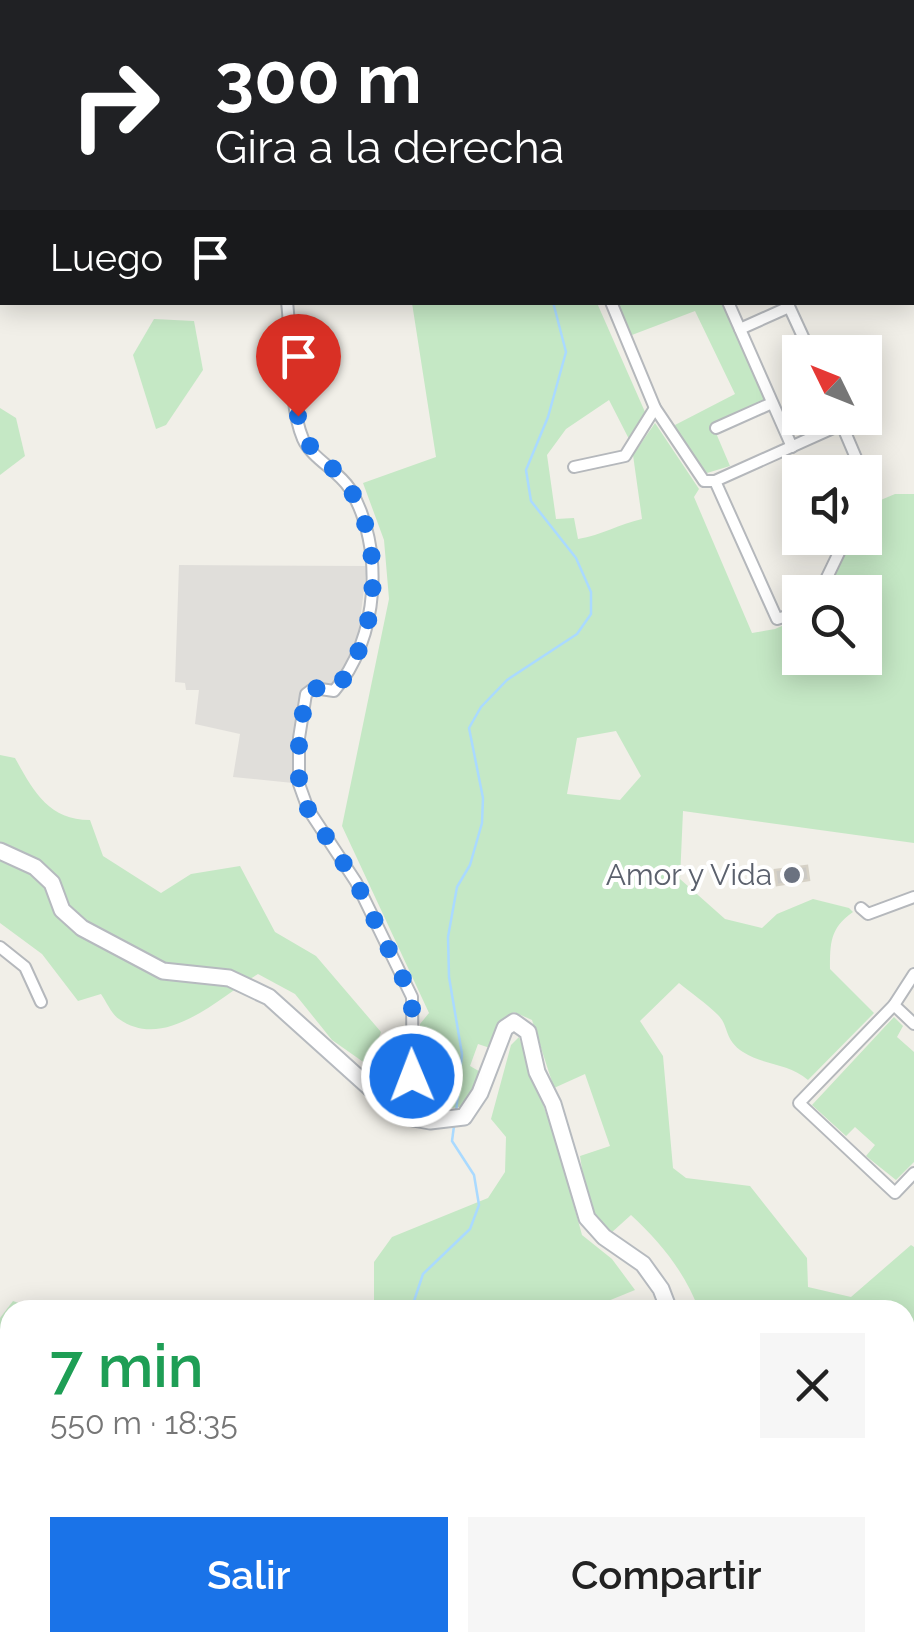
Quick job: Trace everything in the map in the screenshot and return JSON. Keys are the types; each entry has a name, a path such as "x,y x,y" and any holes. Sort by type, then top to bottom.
{"street":[{"path":"287,305 302,437 308,448 351,490 373,564 362,646 334,691 314,688 306,694 299,738 299,784 308,809 356,882 412,997 421,1119"},
{"path":"612,305 655,408 699,477 716,481 815,435"},
{"path":"729,305 792,447"},
{"path":"740,328 786,305"},
{"path":"788,305 802,335"},
{"path":"716,428 772,403"},
{"path":"574,466 624,456 655,408"},
{"path":"716,481 777,619 782,617"},
{"path":"0,851 35,868 52,883 62,910 82,928 163,971 229,978 269,996 390,1106 421,1119 464,1118 474,1105 505,1028 514,1022 522,1024 528,1032 536,1072 568,1148 587,1218 604,1237 643,1264 665,1300"},
{"path":"861,908 868,914 914,897"},
{"path":"0,947 25,967 42,1002"},
{"path":"914,974 894,1005 799,1102 895,1193 914,1172"},
{"path":"894,1005 914,1024"}],"shaded area":[{"path":"179,565 367,566 358,636 344,675 333,685 300,698 293,783 233,777 240,734 195,724 199,690 186,690 185,683 175,682"}],"green space":[{"path":"412,305 598,305 645,412 630,441 609,400 566,429 547,455 556,519 574,518 578,539 642,519 633,455 655,423 699,489 694,497 752,633 782,626 782,675 882,675 882,575 834,575 844,555 882,555 882,499 895,494 914,494 914,843 683,811 680,879 725,919 762,928 777,914 813,899 853,912 833,937 830,969 874,1013 808,1080 793,1070 743,1052 732,1042 717,1014 679,983 640,1021 663,1056 673,1168 686,1178 750,1186 807,1258 808,1287 851,1297 911,1245 914,1300 695,1300 671,1258 631,1215 611,1233 596,1217 588,1199 580,1156 610,1146 585,1074 554,1088 532,1020 514,1012 502,1022 493,1049 478,1044 470,1066 484,1074 466,1106 423,1112 419,1104 420,1024 429,1013 342,826 389,599 384,540 363,483 436,457","holes":["616,731 641,776 620,800 567,794 577,738"]},
{"path":"609,305 725,305 767,399 713,426 730,466 707,473 676,433 675,425 735,394 695,311 624,338"},
{"path":"154,319 194,321 203,370 166,425 156,429 133,355"},
{"path":"0,408 16,418 25,456 0,475"},
{"path":"0,755 15,758 36,792 53,809 75,819 90,820 103,856 161,893 191,874 240,866 275,932 316,956 381,1032 369,1066 332,1040 295,994 258,974 192,1018 155,1029 119,1019 101,994 78,1001 42,954 0,923"},
{"path":"894,1017 903,1026 897,1037 914,1052 914,1162 896,1180 866,1156 875,1145 855,1127 846,1136 812,1105"},
{"path":"519,1037 557,1144 582,1235 612,1259 635,1290 610,1300 374,1300 374,1262 392,1237 488,1198 505,1172 506,1137 491,1119 511,1045"}],"building":[{"name":"Amor y Vida","path":"807,866 809,880 777,885 775,870"}],"waterway":[{"path":"456,1113 462,1054 449,977 448,937 457,887 470,865 482,823 483,798 469,728 481,707 507,680 577,634 591,614 591,592 576,558 531,501 526,470 548,417 566,352 554,305"},
{"path":"414,1300 423,1274 470,1229 479,1205 474,1175 452,1141 454,1126"}],"place":[{"name":"Amor y Vida","path":"792,875"}],"route":[{"path":"298,416 308,448 351,490 373,564 362,646 345,679 334,691 314,688 306,694 299,738 299,784 308,809 356,882 412,997 412,1076"}]}
